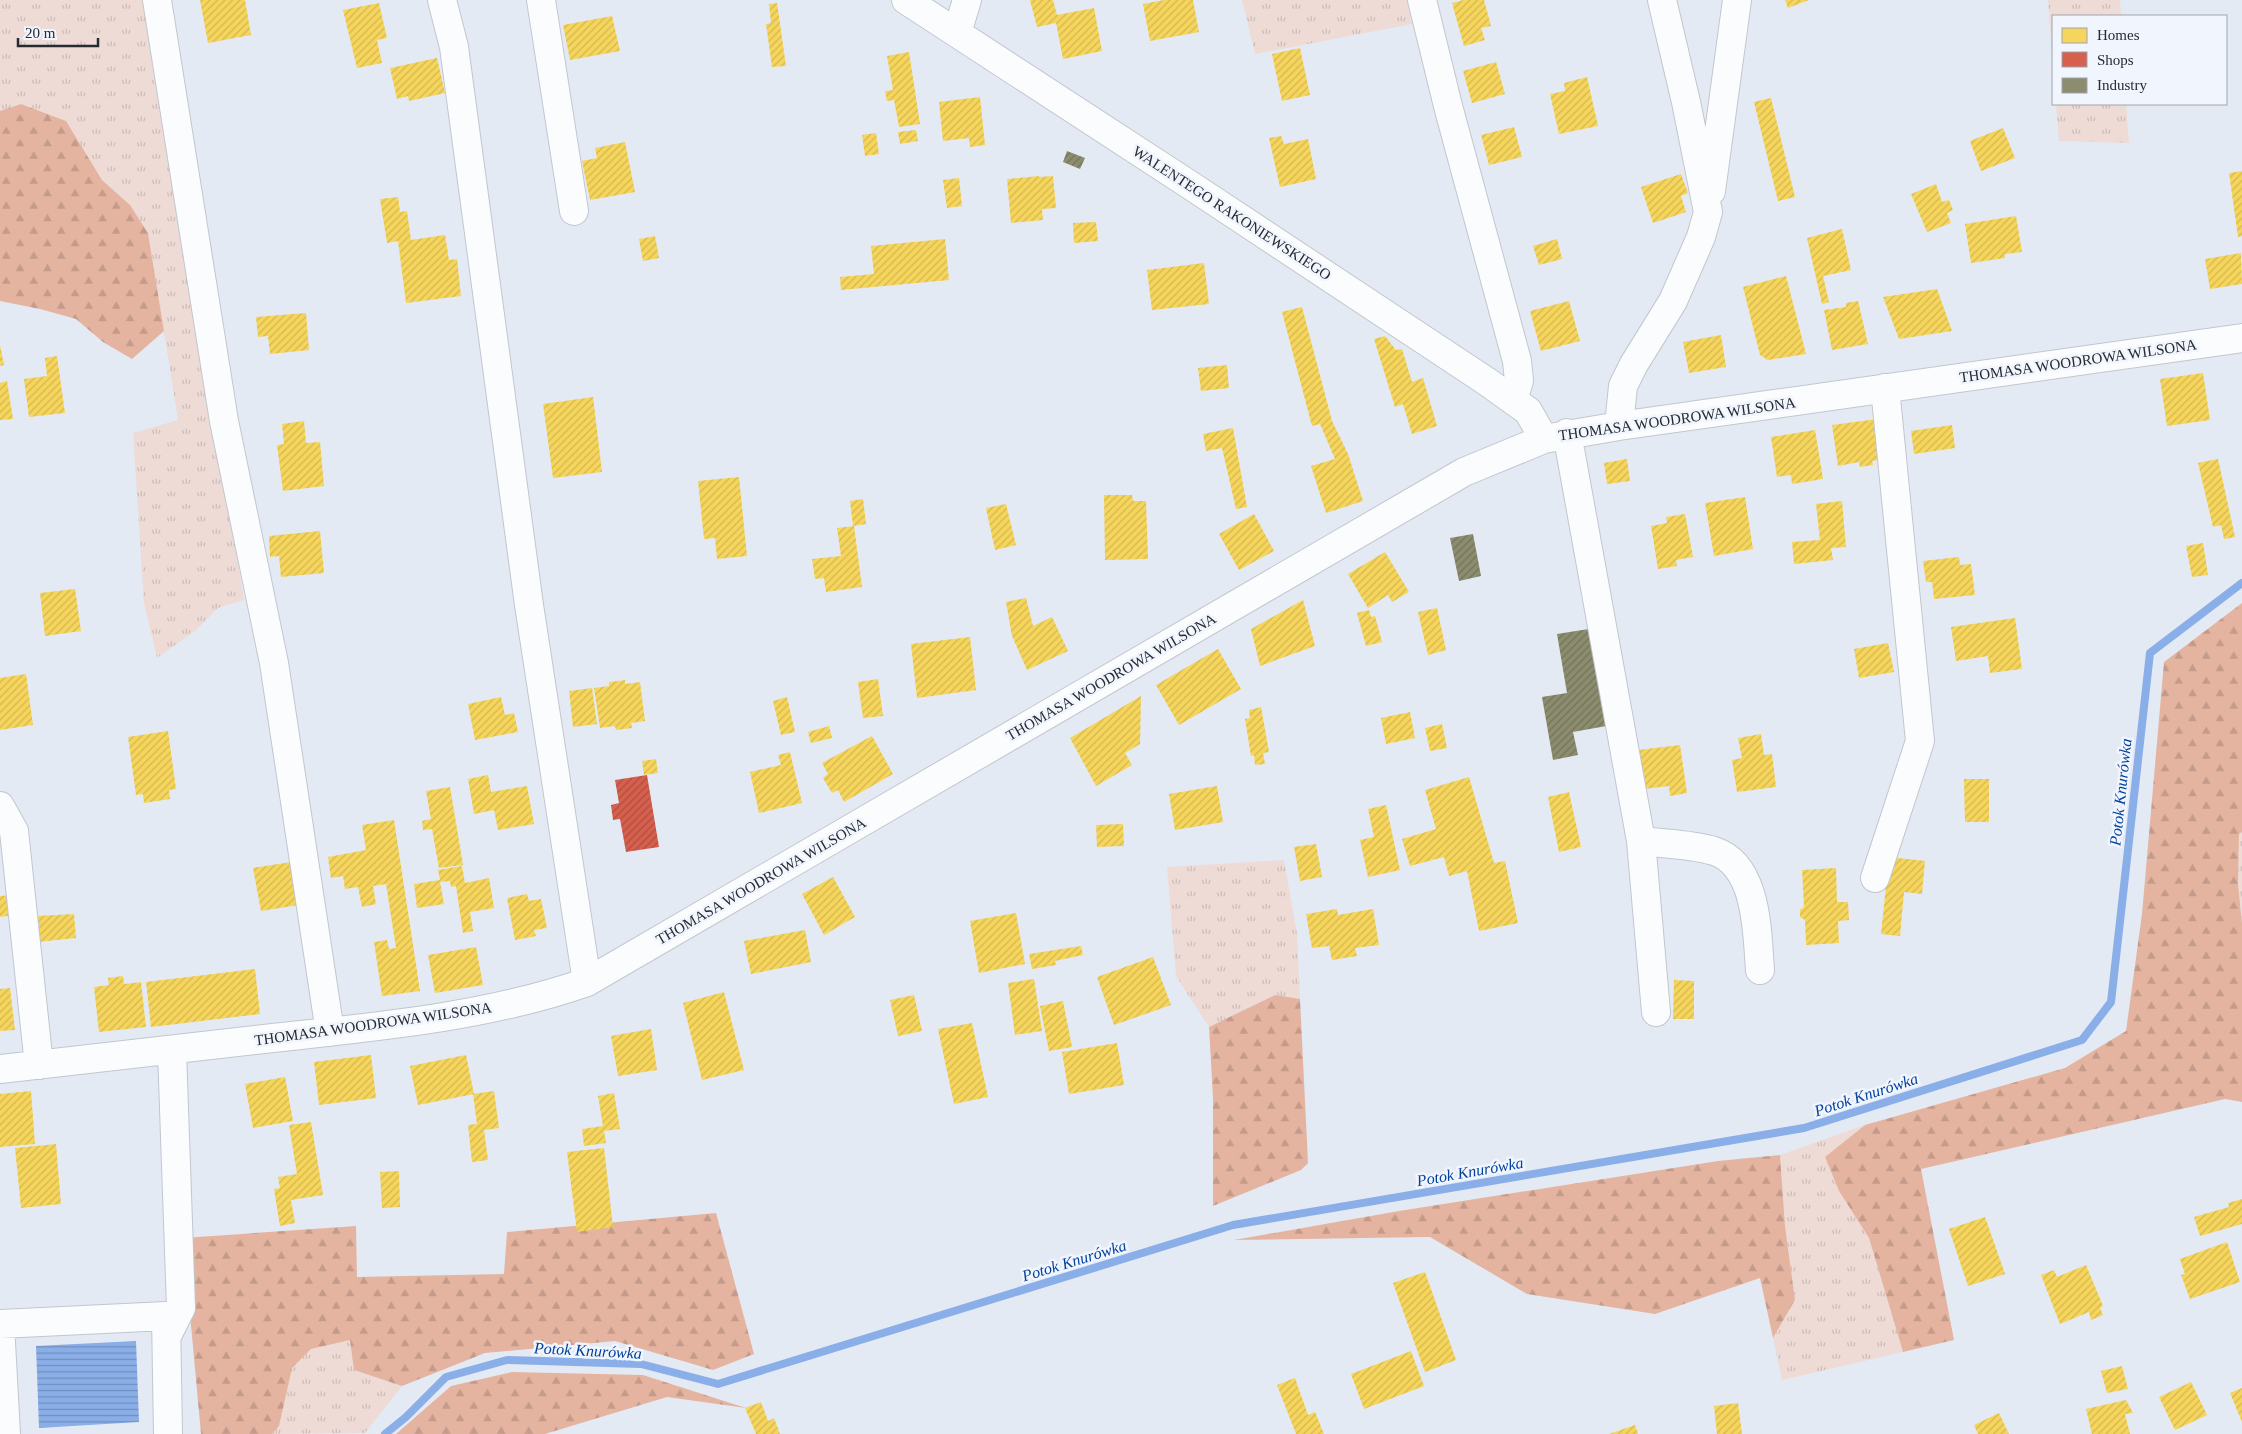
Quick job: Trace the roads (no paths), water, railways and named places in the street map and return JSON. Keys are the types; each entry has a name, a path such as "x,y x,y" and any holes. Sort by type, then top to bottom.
{"street":[{"path":"157,0 224,421 274,664 330,1032"},
{"path":"442,0 454,47 529,604 587,982"},
{"path":"540,0 574,211"},
{"name":"WALENTEGO RAKONIEWSKIEGO","path":"906,0 1190,184 1513,400 1556,436 1641,841 1656,1012"},
{"path":"957,34 968,0"},
{"path":"1422,0 1448,106 1517,361 1520,381 1513,400"},
{"path":"1662,0 1686,102 1708,212"},
{"path":"1619,426 1623,386 1634,364 1673,301 1701,237 1708,212 1737,0"},
{"name":"THOMASA WOODROWA WILSONA","path":"0,1069 330,1032 486,1009 535,998 587,982 1464,472 1556,436 2242,338"},
{"path":"1875,878 1920,741 1885,388"},
{"path":"0,806 14,831 39,1065"},
{"path":"1641,841 1704,848 1716,851 1732,861 1744,877 1756,915 1760,970"},
{"path":"167,1336 182,1308 172,1050"},
{"path":"6,1434 0,1324 166,1316 168,1434"}],"water":[{"path":"136,1341 139,1422 39,1428 36,1346"}],"waterway":[{"name":"Potok Knurówka","path":"385,1434 406,1417 446,1377 507,1360 641,1364 718,1384 1233,1225 1804,1128 2082,1040 2111,1002 2150,653 2242,583"}]}
